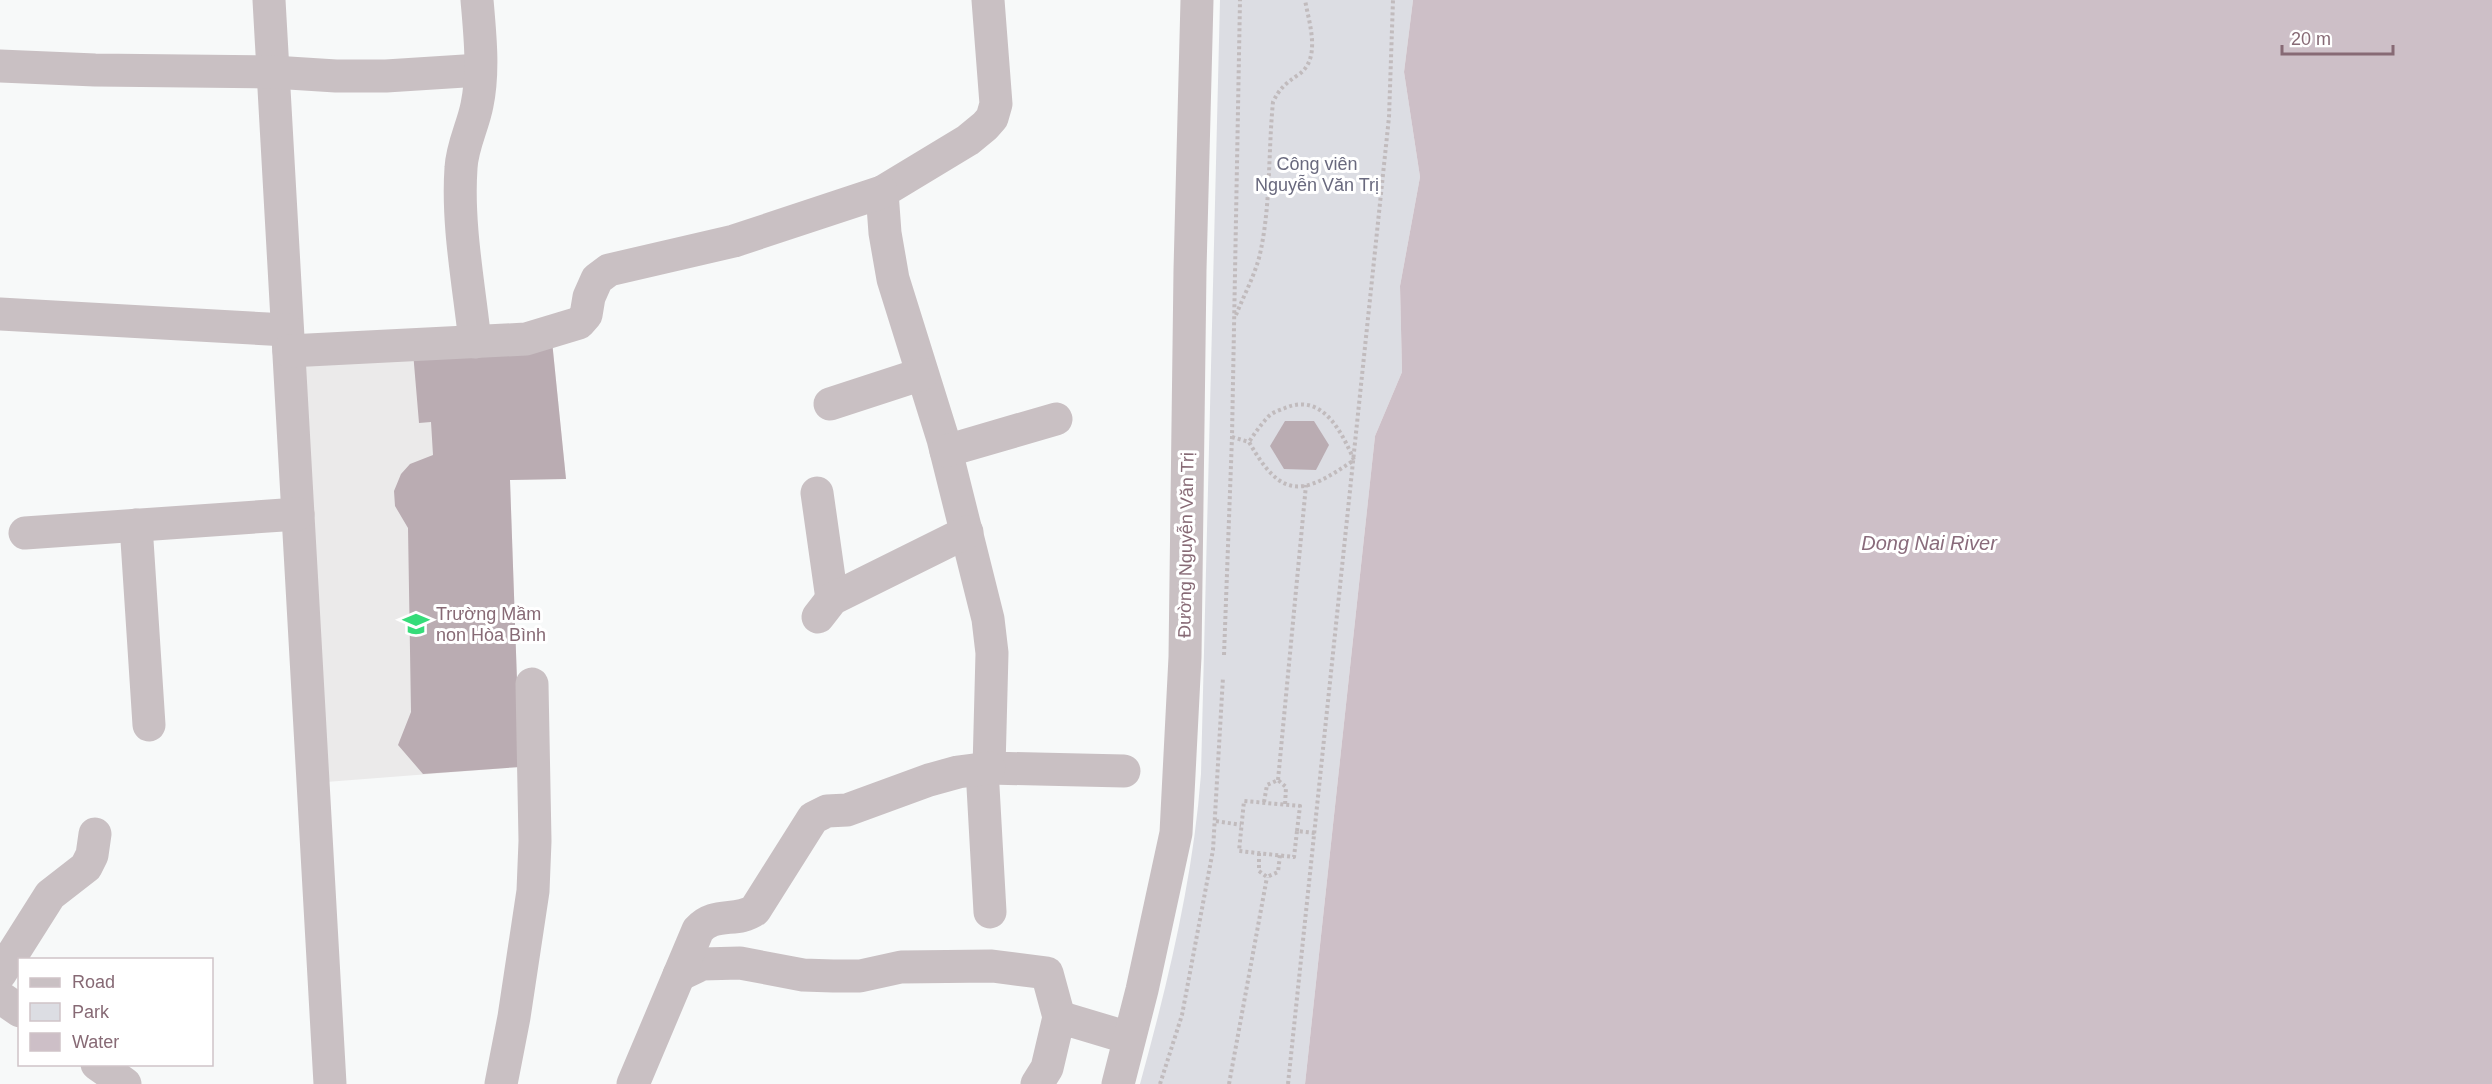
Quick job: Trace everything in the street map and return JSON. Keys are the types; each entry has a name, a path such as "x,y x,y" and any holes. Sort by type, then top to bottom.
{"street":[{"path":"269,0 330,1084"},
{"path":"475,342 460,196 461,165 477,106 480,70 477,0"},
{"path":"0,314 288,341 475,342 526,339 579,323 586,315 589,297 597,279 609,270 734,241 882,192 968,140 992,118 996,104 988,0"},
{"name":"Đường Nguyễn Văn Trị","path":"1118,1084 1159,914 1176,832 1185,657 1190,270 1197,0"},
{"path":"0,66 95,70 273,72 336,76 386,76 480,70"},
{"path":"882,192 892,279 946,451 988,618 990,641 986,769 990,912"},
{"path":"830,404 922,374"},
{"path":"946,451 1056,419"},
{"path":"817,493 825,608 967,532"},
{"path":"25,533 298,514"},
{"path":"136,525 149,724"},
{"path":"501,1084 514,1017 533,891 535,841 532,684"},
{"path":"633,1084 698,930 709,920 740,916 755,910 789,858 807,825 818,814 847,810 929,780 958,772 986,769 1124,771"},
{"path":"0,974 50,895 86,867 92,855 95,834"},
{"path":"679,975 702,964 740,963 803,975 833,976 860,976 901,967 992,966 1047,973 1059,1017 1047,1068 1037,1084"},
{"path":"0,997 18,1010"},
{"path":"1059,1017 1129,1038"},
{"path":"98,1066 125,1084"}],"path":[{"path":"1235,318 1259,258 1263,240 1270,188 1274,102 1278,90 1308,66 1311,55 1305,0"},
{"path":"1288,1084 1389,117 1393,0"},
{"path":"1249,442 1270,414 1301,404 1312,406 1340,428 1354,460"},
{"path":"1232,437 1249,442 1269,473 1278,482 1289,485 1306,485 1324,481 1354,460"},
{"path":"1278,780 1306,485"},
{"path":"1264,802 1267,785 1278,780"},
{"path":"1278,780 1286,787 1285,805"},
{"path":"1244,801 1264,802 1300,806 1294,857 1239,851 1244,801"},
{"path":"1216,821 1241,825"},
{"path":"1297,831 1315,833"},
{"path":"1259,853 1258,867 1267,877"},
{"path":"1267,877 1278,872 1280,855"},
{"path":"1229,1084 1267,877"}],"shaded area":[{"name":"Trường Mầm non Hòa Bình","path":"552,341 566,479 510,480 520,767 326,782 302,359"}],"green space":[{"name":"Công viên Nguyễn Văn Trị","path":"1220,0 1413,0 1404,72 1420,177 1400,286 1402,372 1375,436 1305,1084 1140,1084 1186,892 1201,774"}],"water":[{"name":"Dong Nai River","path":"1413,0 2492,0 2492,1084 1305,1084 1375,436 1402,372 1400,286 1420,177 1404,72"}],"building":[{"path":"552,341 566,479 510,480 520,767 423,774 398,745 411,712 408,528 395,506 394,491 401,474 410,464 433,455 431,422 419,423 413,352"},
{"path":"1285,421 1314,421 1329,445 1316,470 1284,469 1270,446"}],"place":[{"name":"Trường Mầm non Hòa Bình","path":"416,624"}]}
